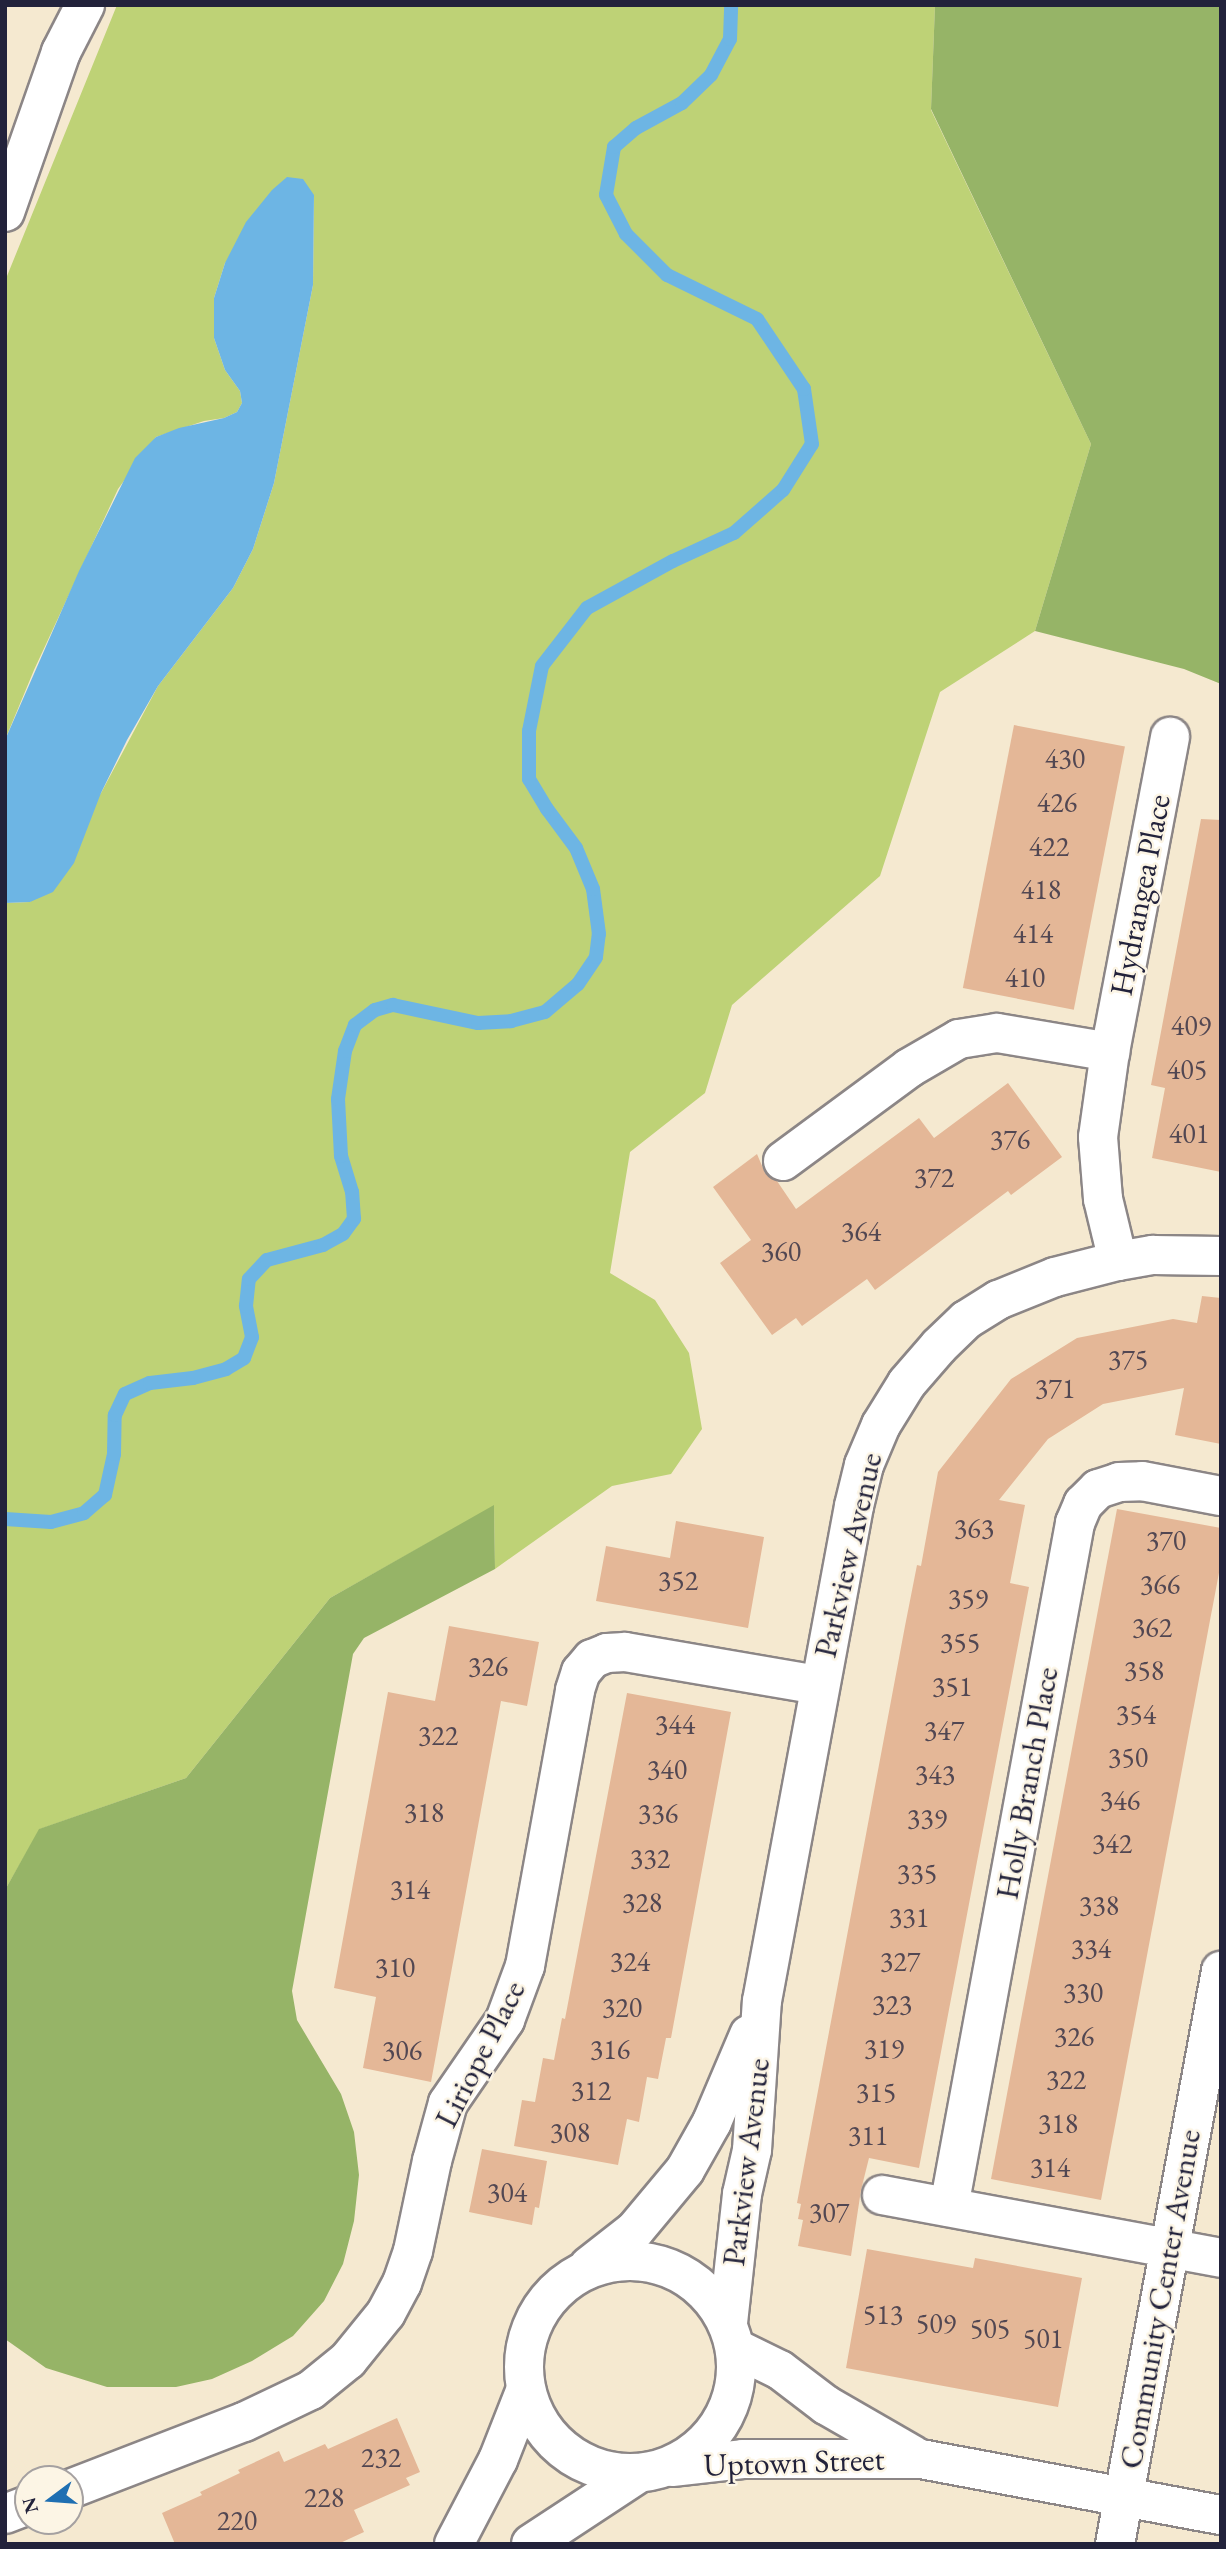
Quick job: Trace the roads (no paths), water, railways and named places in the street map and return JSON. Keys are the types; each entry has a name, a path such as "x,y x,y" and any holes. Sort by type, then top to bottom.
{"main road":[{"path":"5,212 61,52 85,5"},
{"name":"Hydrangea Place","path":"1118,1261 1099,1169 1098,1137 1110,1052 1170,737"},
{"path":"783,1161 926,1056 959,1039 997,1033 1110,1052"},
{"name":"Parkview Avenue","path":"731,2336 742,2194 752,2150 762,2001 819,1685 864,1465 881,1425 907,1383 957,1329 998,1300 1055,1277 1118,1261 1153,1255 1221,1256"},
{"name":"Holly Branch Place","path":"949,2207 1075,1523 1083,1504 1098,1489 1119,1482 1142,1480 1221,1496"},
{"name":"Liriope Place","path":"84,2484 244,2422 302,2395 348,2360 386,2313 402,2283 412,2251 434,2151 448,2103 496,2035 519,1986 533,1926 575,1690 581,1672 592,1659 607,1653 625,1652 819,1685"},
{"name":"Community Center Avenue","path":"1115,2544 1221,1971"},
{"name":"Parkview Avenue","path":"584,2270 635,2230 685,2170 737,2068 762,2001"},
{"path":"882,2195 1221,2258"},
{"path":"531,2544 653,2470 693,2453 719,2424 729,2407 736,2378 731,2336 714,2301 693,2281 668,2267 630,2260 610,2262 584,2270 560,2286 541,2307 533,2324 524,2361 526,2389 537,2418 555,2442 572,2455 609,2472 653,2470"},
{"name":"Uptown Street","path":"731,2336 825,2405 921,2459"},
{"path":"454,2544 498,2460 526,2389"},
{"name":"Uptown Street","path":"653,2470 743,2459 921,2459 1221,2515"}],"water":[{"path":"287,177 303,179 314,195 313,285 274,483 253,549 233,588 158,686 127,740 101,793 74,863 53,892 30,902 5,903 5,740 79,571 135,458 156,437 179,428 224,418 237,412 242,403 240,391 225,370 214,338 214,298 225,263 246,222 272,190"}],"waterway":[{"path":"5,1519 51,1522 84,1513 105,1495 114,1454 115,1415 125,1394 150,1383 193,1378 226,1369 244,1358 252,1337 246,1306 249,1279 267,1260 323,1245 343,1234 354,1219 352,1192 341,1156 338,1099 345,1051 355,1025 375,1010 393,1005 478,1023 511,1021 545,1012 578,984 596,957 599,934 593,889 576,848 529,779 529,731 542,666 587,608 673,561 734,533 783,490 812,444 804,389 757,319 667,275 626,234 606,195 614,147 636,128 682,103 711,75 730,39 731,5"}]}
